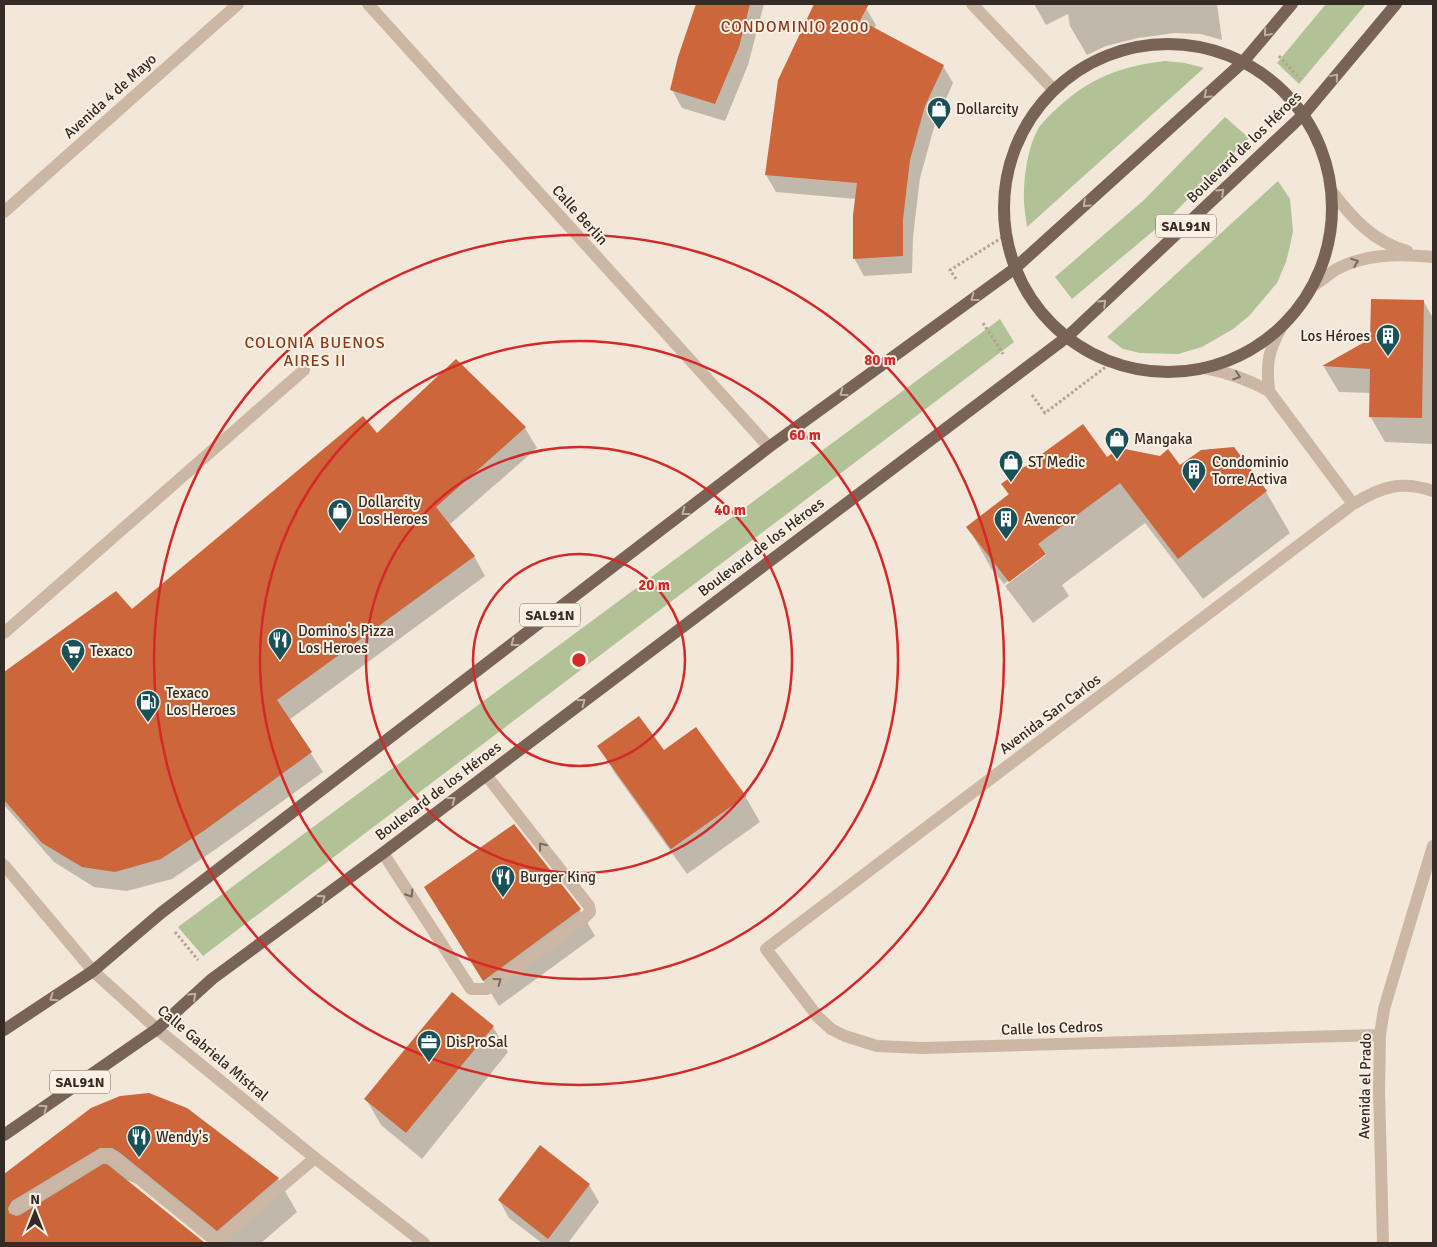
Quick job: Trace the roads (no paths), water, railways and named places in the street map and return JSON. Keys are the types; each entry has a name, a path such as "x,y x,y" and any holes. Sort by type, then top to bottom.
{"main road":[{"name":"SAL91N","path":"4,1030 93,971 161,913 769,447 1014,269 1243,62 1292,4"},
{"name":"Boulevard de los Héroes","path":"4,1135 157,1029 212,979 383,853 1067,337 1304,114 1396,4"},
{"path":"1144,46 1195,47 1243,62 1277,84 1304,114 1318,139 1328,166 1333,193 1332,226 1326,257 1313,286 1299,308 1281,328 1245,353 1204,368 1155,371 1111,363 1067,337 1051,323 1037,306 1014,269 1003,237 1000,196 1008,156 1026,120 1054,90 1095,61 1144,46"}],"street":[{"name":"Avenida 4 de Mayo","path":"4,212 238,4"},
{"name":"Calle Berlin","path":"368,4 769,447"},
{"path":"972,4 1054,90"},
{"path":"1333,193 1351,216 1371,234 1394,248 1427,256"},
{"path":"1313,286 1336,270 1363,259 1392,254 1427,256"},
{"path":"1268,391 1267,369 1271,347 1281,328"},
{"path":"1204,368 1241,377 1268,391 1353,504 1381,489 1417,486 1433,490"},
{"path":"4,632 304,370"},
{"name":"Avenida San Carlos","path":"766,949 1353,504"},
{"path":"383,853 471,989 487,989 583,919 590,912 589,906 486,775"},
{"name":"Avenida el Prado","path":"1383,1243 1379,1090 1380,1035 1384,1009 1433,846"},
{"name":"Calle Gabriela Mistral","path":"4,865 93,971 157,1029 315,1158 424,1243"},
{"name":"Calle los Cedros","path":"766,949 818,1017 831,1029 845,1036 877,1046 922,1048 1380,1035"},
{"path":"16,1208 101,1156 109,1156 114,1158 218,1243 224,1235 315,1158"}],"place":[{"name":"Dollarcity","path":"939,130"},
{"name":"Los Héroes","path":"1388,357"},
{"name":"Mangaka","path":"1117,460"},
{"name":"ST Medic","path":"1011,483"},
{"name":"Condominio Torre Activa","path":"1194,492"},
{"name":"Dollarcity Los Heroes","path":"340,532"},
{"name":"Avencor","path":"1006,540"},
{"name":"Domino's Pizza Los Heroes","path":"280,661"},
{"name":"Texaco","path":"73,672"},
{"name":"Texaco Los Heroes","path":"148,723"},
{"name":"Burger King","path":"503,898"},
{"name":"DisProSal","path":"429,1063"},
{"name":"Wendy's","path":"139,1158"}],"district":[{"name":"CONDOMINIO 2000","path":"795,26"},
{"name":"COLONIA BUENOS AIRES II","path":"315,351"}]}
